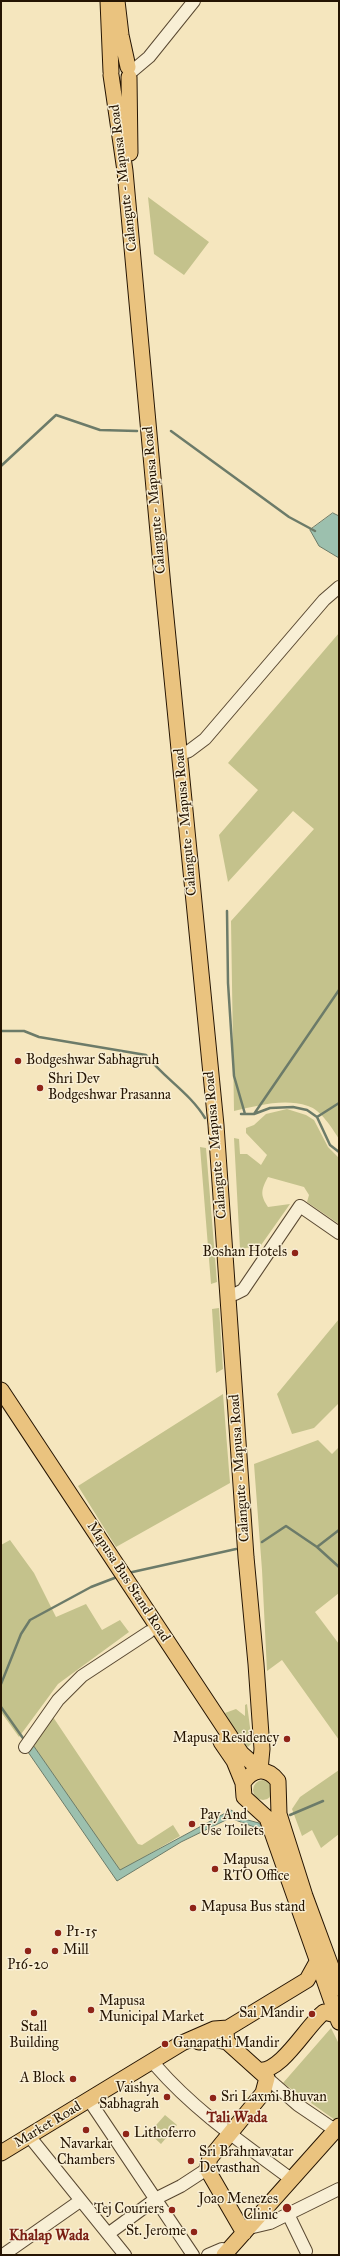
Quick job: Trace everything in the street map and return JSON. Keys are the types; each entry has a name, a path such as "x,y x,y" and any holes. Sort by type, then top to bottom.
{"main road":[{"name":"Calangute - Mapusa Road","path":"108,1 122,70"},
{"name":"Calangute - Mapusa Road","path":"117,1 121,35 125,172 185,752 231,1294 246,1557 262,1749 260,1770"},
{"name":"Mapusa Bus Stand Road","path":"1,1390 241,1753 260,1770"},
{"name":"Mapusa Bus Stand Road","path":"1,1407 234,1761 244,1783"},
{"path":"337,2018 267,1818 244,1797 244,1783 253,1772 260,1770 267,1771 278,1782 279,1814 299,1877 339,1988"},
{"path":"254,1806 260,1808 271,1805 278,1795"},
{"name":"Market Road","path":"91,2102 156,2066 184,2048 210,2038 228,2035 307,1980 317,1962"},
{"path":"263,2074 276,2065 324,2012 337,2018"},
{"name":"Market Road","path":"1,2162 31,2139 182,2044 214,2029 228,2035"},
{"path":"228,2035 263,2074 263,2093 210,2158 207,2169 247,2231"},
{"path":"227,2254 337,2128"},
{"name":"Market Road","path":"1,2153 31,2139"}],"street":[{"path":"122,70 154,49 172,30 194,1"},
{"path":"185,752 205,739 324,600 339,587"},
{"path":"231,1294 243,1290 300,1206 339,1233"},
{"path":"25,1747 58,1700 82,1676 149,1632"},
{"path":"156,2066 199,2109 229,2134 291,2179"},
{"path":"263,2074 298,2104 337,2128"},
{"path":"91,2102 157,2198 193,2255"},
{"path":"31,2139 80,2202 125,2255"},
{"path":"108,2234 157,2198 181,2186 207,2169"},
{"path":"247,2231 270,2223 339,2189"},
{"path":"3,2255 80,2202"},
{"path":"288,2214 306,2251"},
{"path":"208,2255 222,2249 227,2254"}],"shaded area":[{"path":"148,197 209,242 184,275 154,254"},
{"path":"333,513 339,516 339,558 319,546 310,530"},
{"path":"339,633 339,1139 322,1115 308,1106 280,1103 261,1105 234,1111 231,921 314,829 293,811 228,882 219,835 258,790 228,763"},
{"path":"287,1109 306,1115 314,1120 328,1147 339,1158 339,1224 307,1202 309,1195 304,1187 268,1177 262,1192 268,1207 290,1204 259,1248 252,1247 240,1249 234,1138 239,1139 240,1154 247,1154 261,1165 267,1155 246,1133 246,1128 254,1125 266,1114"},
{"path":"200,1147 206,1148 217,1282 211,1284"},
{"path":"219,1308 223,1369 216,1373 212,1309"},
{"path":"339,1319 339,1403 314,1428 292,1434 277,1394"},
{"path":"223,1394 230,1483 116,1547 78,1486"},
{"path":"318,1440 332,1454 339,1447 339,1593 315,1612 339,1644 339,1740 282,1660 267,1671 262,1570 254,1464"},
{"path":"10,1540 34,1573 56,1617 86,1604 102,1630 120,1620 129,1632 58,1684 19,1737 1,1712 1,1545"},
{"path":"247,1704 252,1743 248,1747 241,1740 225,1713 236,1709 245,1716 245,1705"},
{"path":"53,1717 138,1844 142,1845 173,1825 180,1836 120,1871 33,1745"},
{"path":"33,1745 120,1870 231,1810 244,1819 259,1823 265,1831 230,1818 181,1842 117,1881 28,1752"},
{"path":"339,1770 339,1834 321,1848 312,1830 302,1836 292,1809 300,1797"},
{"path":"263,1780 270,1783 273,1790 270,1797 263,1800 256,1797 253,1790 256,1783"},
{"path":"331,2028 339,2044 339,2116 335,2120 283,2083"},
{"path":"165,2115 177,2125 161,2144 149,2133"}],"waterway":[{"path":"1,466 56,415 100,430 137,431"},
{"path":"171,431 289,517 315,531"},
{"path":"227,911 228,983 234,1076 245,1114"},
{"path":"254,1114 339,990"},
{"path":"1,1031 24,1031 39,1037 146,1055 192,1101 205,1118"},
{"path":"317,1117 339,1103"},
{"path":"241,1114 254,1114 270,1108 293,1107 307,1110 317,1117 330,1145 339,1152"},
{"path":"262,1542 286,1526 317,1547 339,1567"},
{"path":"317,1547 339,1530"},
{"path":"128,1573 236,1549"},
{"path":"1,1684 21,1634 30,1620 91,1587 117,1577"},
{"path":"1,1707 25,1741"},
{"path":"290,1815 323,1801"}],"place":[{"name":"Bodgeshwar Sabhagruh","path":"18,1061"},
{"name":"Shri Dev Bodgeshwar Prasanna","path":"40,1088"},
{"name":"Boshan Hotels","path":"295,1253"},
{"name":"Mapusa Residency","path":"287,1739"},
{"name":"Pay And Use Toilets","path":"192,1824"},
{"name":"Mapusa RTO Office","path":"215,1869"},
{"name":"Mapusa Bus stand","path":"193,1908"},
{"name":"P1-15","path":"58,1933"},
{"name":"P16-20","path":"28,1951"},
{"name":"Mill","path":"55,1951"},
{"name":"Mapusa Municipal Market","path":"91,2010"},
{"name":"Stall Building","path":"34,2013"},
{"name":"Sai Mandir","path":"312,2014"},
{"name":"Ganapathi Mandir","path":"165,2044"},
{"name":"A Block","path":"73,2079"},
{"name":"Vaishya Sabhagrah","path":"167,2097"},
{"name":"Sri Laxmi Bhuvan","path":"213,2098"},
{"name":"Navarkar Chambers","path":"86,2130"},
{"name":"Lithoferro","path":"126,2134"},
{"name":"Sri Brahmavatar Devasthan","path":"191,2161"},
{"name":"Joao Menezes Clinic","path":"287,2208"},
{"name":"Tej Couriers","path":"172,2210"},
{"name":"St. Jerome","path":"194,2232"}],"district":[{"name":"Tali Wada","path":"237,2118"},
{"name":"Khalap Wada","path":"49,2236"}]}
